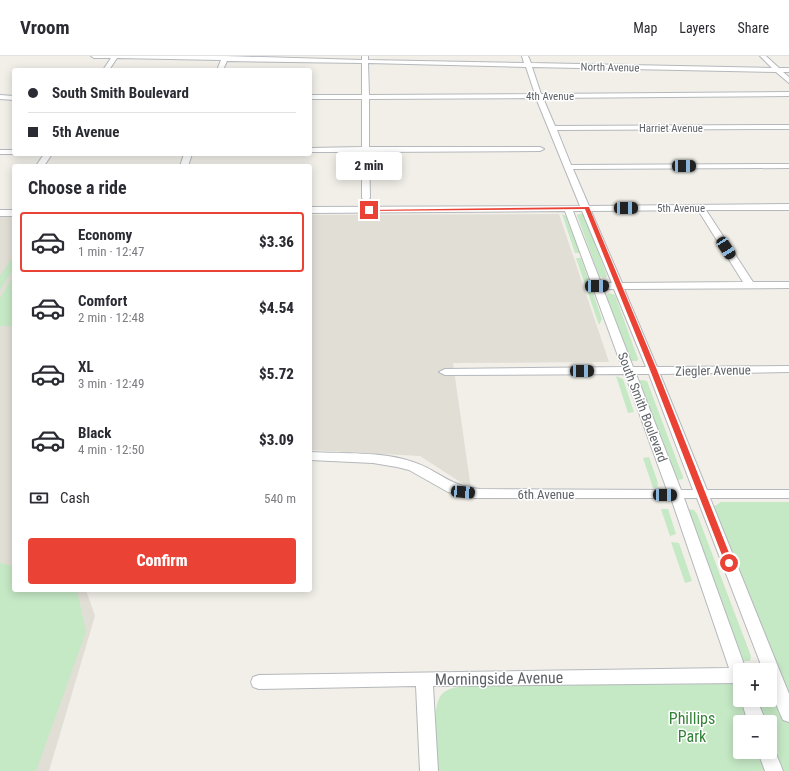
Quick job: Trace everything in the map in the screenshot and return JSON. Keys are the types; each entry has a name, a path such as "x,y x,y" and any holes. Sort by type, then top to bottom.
{"street":[{"name":"North Avenue","path":"94,56 365,58 529,65 789,70"},
{"path":"107,68 116,56"},
{"name":"South Smith Boulevard","path":"525,56 552,128 587,208 617,286 654,370 768,663"},
{"path":"763,56 789,81"},
{"path":"221,68 225,58"},
{"path":"365,58 366,198"},
{"name":"4th Avenue","path":"312,97 789,94"},
{"path":"0,98 12,98"},
{"name":"Harriet Avenue","path":"552,128 789,127"},
{"path":"312,150 540,149"},
{"path":"0,152 12,152"},
{"path":"569,167 789,166"},
{"name":"5th Avenue","path":"312,210 700,208 789,206"},
{"name":"South Smith Boulevard","path":"568,208 676,495 736,663"},
{"path":"700,208 750,285"},
{"path":"0,213 12,213"},
{"path":"597,286 789,284"},
{"name":"Ziegler Avenue","path":"445,372 789,369"},
{"name":"6th Avenue","path":"312,456 392,462 407,465 422,471 448,487 463,492 485,494 789,494"},
{"name":"Morningside Avenue","path":"259,682 733,675"},
{"path":"424,679 429,771"},
{"name":"South Smith Boulevard","path":"777,686 789,714"},
{"path":"770,759 774,771"}],"shaded area":[{"path":"559,214 609,362 453,363 471,489 420,456 312,450 312,215"},
{"path":"0,217 12,217 12,592 87,592 95,616 49,771 0,771"}],"green space":[{"path":"562,214 566,216 580,253 575,253"},
{"path":"584,214 607,276 605,278 599,276 577,215"},
{"path":"12,258 12,271 0,290 0,276"},
{"path":"576,258 581,258 602,319 599,325"},
{"path":"12,278 12,326 0,326 0,298"},
{"path":"609,293 615,295 638,359 637,361 631,361 606,295"},
{"path":"616,376 623,379 634,412 628,413"},
{"path":"641,380 647,381 683,479 677,480 638,382"},
{"path":"649,457 658,483 657,487 653,488 643,458"},
{"name":"Phillips Park","path":"721,502 789,502 789,771 437,771 435,742 436,709 442,694 449,689 470,686 719,684 719,681 733,684 733,707 777,707 777,683 782,683 777,670 777,663 774,663 713,507"},
{"path":"661,509 668,509 676,534 670,536"},
{"path":"687,509 694,510 697,514 751,656 750,661 743,661"},
{"path":"671,542 679,543 692,581 685,583"},
{"path":"0,563 12,566 12,592 77,592 86,632 36,771 0,771"}],"route":[{"path":"369,210 587,208 617,286 654,370 729,563"}]}
